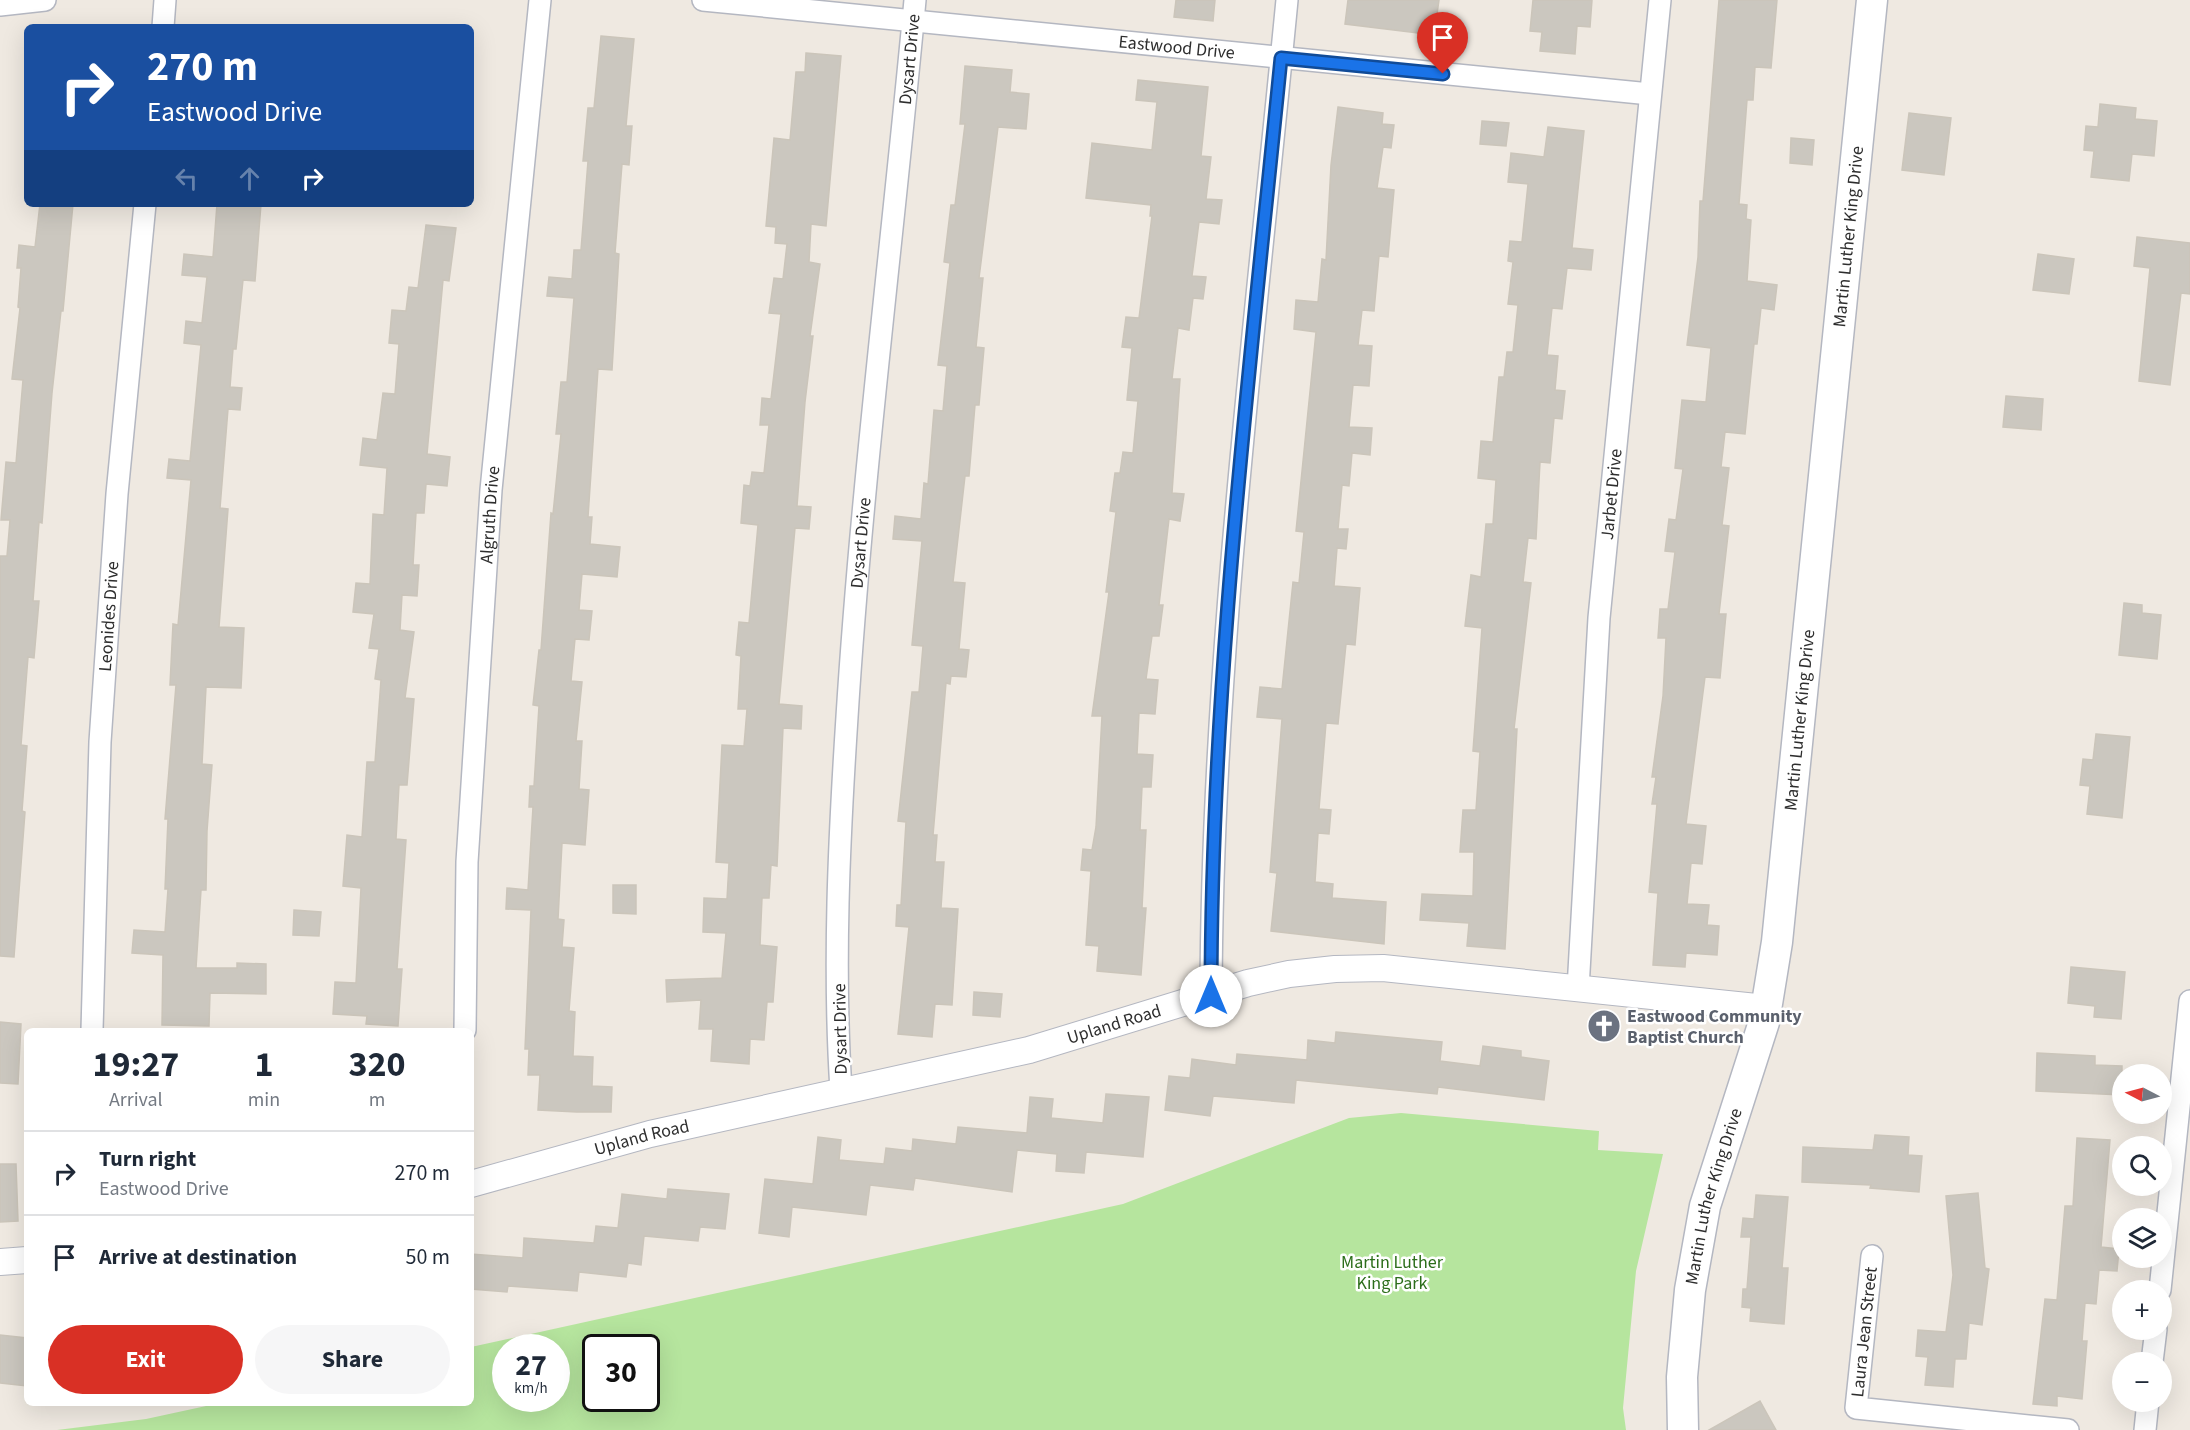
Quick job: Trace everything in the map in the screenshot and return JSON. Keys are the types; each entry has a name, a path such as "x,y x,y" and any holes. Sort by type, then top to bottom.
{"main road":[{"name":"Martin Luther King Drive","path":"1683,1430 1682,1377 1689,1301 1705,1206 1752,1061 1766,1008 1777,942 1872,0"}],"street":[{"path":"0,5 45,0"},
{"path":"163,24 165,0"},
{"name":"Algruth Drive","path":"465,1028 467,862 490,490 540,0"},
{"name":"Eastwood Drive","path":"703,0 1650,94"},
{"name":"Dysart Drive","path":"841,1090 837,1032 841,818 851,656 915,0"},
{"path":"1211,996 1213,814 1230,561 1287,0"},
{"name":"Jarbet Drive","path":"1578,989 1599,618 1660,0"},
{"name":"Leonides Drive","path":"92,1028 102,718 117,494 145,207"},
{"name":"Upland Road","path":"474,1183 650,1134 1029,1050 1279,976 1335,969 1383,968 1766,1008"},
{"path":"2161,1280 2190,1001"},
{"name":"Laura Jean Street","path":"1872,1256 1856,1408 2068,1430"},
{"path":"0,1262 24,1260"},
{"path":"2145,1430 2147,1412"}],"green space":[{"name":"Martin Luther King Park","path":"1401,1113 1599,1131 1598,1150 1663,1154 1636,1271 1623,1408 1626,1430 57,1430 146,1419 206,1406 474,1406 474,1346 492,1342 492,1412 570,1412 570,1334 530,1334 1123,1204 1349,1118"}],"building":[{"path":"1176,0 1215,0 1213,21 1174,17"},
{"path":"1348,0 1439,0 1434,35 1345,24"},
{"path":"1533,0 1592,0 1590,27 1577,26 1575,54 1540,51 1542,32 1530,31"},
{"path":"1719,0 1777,0 1771,68 1755,67 1753,100 1747,100 1739,204 1747,205 1746,219 1751,220 1747,281 1777,285 1774,310 1761,308 1757,344 1754,344 1745,434 1725,432 1721,467 1729,468 1722,525 1729,526 1719,614 1726,614 1720,678 1705,677 1686,824 1706,826 1702,864 1691,863 1687,904 1709,905 1707,925 1719,926 1717,955 1686,953 1685,967 1653,965 1658,893 1649,892 1657,804 1652,804 1656,777 1652,777 1663,696 1666,638 1658,638 1660,609 1668,609 1675,552 1665,551 1669,519 1676,520 1683,469 1675,468 1682,400 1706,402 1711,348 1687,345 1698,257 1700,201 1703,201"},
{"path":"601,36 634,39 626,126 632,126 629,165 622,164 615,253 619,254 612,370 598,369 588,517 592,517 590,544 620,547 617,577 582,574 579,610 592,611 589,640 575,639 571,681 582,682 576,741 582,741 579,789 589,790 585,845 562,843 558,919 564,920 562,947 574,948 569,1011 575,1012 573,1056 593,1057 592,1086 612,1087 611,1112 577,1112 538,1110 540,1075 528,1075 529,1049 525,1049 531,910 506,909 507,888 528,890 533,807 529,807 530,786 534,786 539,706 533,705 539,650 541,650 551,513 553,514 561,434 556,434 561,382 567,382 574,298 547,296 549,277 572,279 574,250 581,250 588,161 583,161 588,108 594,108"},
{"path":"806,53 841,56 826,226 811,224 809,262 820,264 810,336 813,336 797,506 811,507 809,529 795,528 779,704 802,706 801,729 783,728 777,866 771,865 769,898 762,898 760,945 777,947 773,1002 767,1002 764,1040 750,1039 749,1064 711,1061 713,1029 699,1029 701,1000 667,1002 666,980 722,978 726,933 703,932 704,898 727,899 729,863 716,862 722,745 744,746 747,709 738,709 741,656 736,655 739,622 749,623 758,525 741,523 744,485 750,486 752,472 764,473 769,425 760,425 762,398 771,399 781,314 769,313 774,278 783,279 787,244 775,243 776,227 766,226 774,138 790,140 796,72 805,72"},
{"path":"965,66 1012,70 1010,92 1029,94 1026,129 998,127 979,278 983,278 976,347 984,348 979,405 975,405 969,476 965,476 953,582 965,583 959,649 969,650 966,677 951,676 950,684 946,683 933,835 937,835 935,862 944,862 941,908 958,909 952,1005 935,1004 932,1037 898,1034 909,927 896,926 897,905 901,905 906,822 898,821 912,692 919,692 923,646 912,645 922,541 893,539 895,516 921,519 924,483 928,484 934,410 943,411 947,366 938,365 950,263 944,262 951,205 955,205 965,124 960,124"},
{"path":"1138,80 1208,87 1201,156 1211,157 1206,199 1222,200 1219,224 1199,222 1192,276 1206,277 1203,299 1193,298 1189,330 1178,328 1172,379 1180,379 1172,493 1184,494 1180,521 1169,519 1159,605 1163,605 1159,636 1152,636 1146,679 1158,680 1155,714 1139,713 1137,754 1153,755 1151,787 1142,787 1140,830 1146,830 1142,908 1146,908 1141,975 1097,971 1099,946 1086,945 1091,871 1081,870 1083,849 1092,850 1096,827 1102,716 1092,716 1109,592 1106,592 1116,512 1110,511 1115,473 1120,473 1123,452 1133,453 1138,401 1127,400 1132,348 1122,347 1126,317 1139,318 1152,216 1150,216 1151,205 1086,198 1092,143 1152,150 1157,102 1136,100"},
{"path":"2100,104 2136,108 2135,119 2157,121 2154,156 2132,154 2129,181 2091,177 2094,151 2084,150 2086,126 2098,127"},
{"path":"1338,107 1383,113 1382,124 1394,125 1391,148 1383,147 1377,188 1394,190 1388,257 1379,256 1374,311 1362,310 1358,345 1372,346 1369,386 1353,385 1349,427 1372,428 1370,455 1352,453 1349,486 1342,485 1338,529 1348,529 1346,549 1337,548 1334,586 1360,588 1355,645 1346,644 1338,724 1326,723 1319,809 1331,810 1329,834 1318,833 1315,882 1333,884 1332,898 1386,902 1384,944 1271,931 1277,873 1270,872 1282,719 1257,717 1260,687 1282,689 1293,582 1299,583 1304,532 1296,531 1316,332 1294,329 1296,300 1318,302 1322,259 1326,260 1331,165"},
{"path":"1909,113 1951,118 1944,175 1902,170"},
{"path":"1482,121 1509,123 1506,146 1480,144"},
{"path":"1548,127 1584,131 1572,248 1593,250 1591,270 1567,268 1562,309 1552,308 1547,355 1558,356 1555,390 1565,391 1562,419 1554,418 1550,463 1540,462 1536,539 1528,538 1523,582 1531,583 1514,729 1517,729 1505,949 1467,946 1469,923 1420,920 1422,894 1473,896 1474,852 1460,852 1463,810 1476,810 1480,752 1473,751 1482,628 1465,626 1471,575 1481,577 1486,524 1493,524 1496,480 1478,478 1481,441 1493,442 1499,377 1504,377 1507,352 1513,352 1518,305 1508,304 1513,262 1508,261 1510,241 1522,242 1528,184 1508,182 1511,153 1544,157"},
{"path":"1791,138 1814,140 1812,165 1790,163"},
{"path":"40,207 73,207 63,311 61,311 52,393 42,523 39,522 33,601 39,601 34,658 28,657 21,745 27,746 22,811 25,812 14,957 0,956 0,556 7,556 10,520 1,520 6,462 16,463 23,380 12,379 20,308 18,307 21,268 17,268 19,245 35,247"},
{"path":"217,207 261,207 255,281 243,280 236,349 233,349 230,387 242,388 240,410 228,409 220,508 228,509 219,627 244,628 241,688 206,687 202,764 212,765 207,831 206,890 201,890 196,968 237,968 237,963 266,964 266,994 210,993 209,1026 162,1025 163,955 132,953 134,930 165,932 168,889 165,889 168,819 165,819 176,685 170,685 173,624 178,625 191,480 167,478 169,459 190,461 201,345 184,343 186,321 202,323 207,277 182,275 184,254 213,257"},
{"path":"426,225 456,228 449,281 443,280 427,454 450,457 447,486 426,484 424,513 416,513 413,565 419,565 417,596 402,595 400,630 414,632 405,698 414,699 407,785 399,785 396,839 406,840 397,969 402,969 398,1026 366,1024 367,1016 333,1014 335,982 356,983 361,888 343,886 347,835 362,837 367,762 375,762 381,680 375,679 379,649 369,648 374,614 353,612 356,583 370,584 373,514 384,515 387,468 360,465 363,438 377,440 383,393 395,394 399,344 389,343 392,310 406,311 409,287 418,288"},
{"path":"2137,237 2190,243 2190,294 2181,293 2170,385 2139,381 2150,268 2134,266"},
{"path":"2038,254 2074,259 2069,294 2033,290"},
{"path":"2006,396 2043,399 2041,430 2003,427"},
{"path":"2124,603 2142,605 2142,613 2161,615 2157,659 2119,655"},
{"path":"2096,734 2130,737 2122,818 2087,814 2090,786 2080,785 2083,759 2093,760"},
{"path":"613,885 636,885 636,914 613,913"},
{"path":"294,910 321,912 319,936 293,935"},
{"path":"2071,967 2125,972 2121,1019 2094,1017 2095,1006 2068,1003"},
{"path":"974,992 1002,994 1000,1017 973,1015"},
{"path":"0,1022 21,1024 18,1084 0,1083"},
{"path":"1336,1032 1442,1042 1440,1061 1480,1066 1483,1046 1521,1051 1521,1057 1549,1061 1544,1100 1438,1087 1437,1094 1296,1080 1294,1103 1213,1096 1210,1116 1165,1110 1169,1076 1190,1078 1192,1059 1236,1065 1237,1054 1307,1060 1308,1040 1335,1043"},
{"path":"2037,1053 2095,1056 2095,1065 2112,1066 2112,1095 2036,1091"},
{"path":"1106,1094 1149,1097 1143,1157 1086,1152 1084,1173 1056,1171 1057,1154 1017,1150 1012,1192 915,1178 913,1190 870,1185 866,1215 792,1207 789,1237 759,1233 765,1179 813,1184 818,1137 841,1140 839,1160 884,1164 886,1148 912,1151 913,1139 956,1144 958,1127 1027,1133 1030,1097 1053,1099 1051,1118 1103,1123"},
{"path":"1875,1135 1909,1137 1908,1155 1922,1156 1919,1192 1870,1188 1871,1185 1802,1182 1803,1147 1873,1150"},
{"path":"2077,1138 2110,1140 2101,1247 2112,1248 2112,1268 2117,1268 2117,1271 2099,1270 2096,1304 2085,1303 2082,1341 2087,1341 2082,1399 2057,1396 2057,1406 2033,1404 2045,1299 2057,1300 2065,1206 2073,1206"},
{"path":"0,1164 16,1164 18,1221 0,1222"},
{"path":"668,1189 729,1194 725,1229 700,1227 698,1241 644,1236 641,1265 628,1263 626,1277 579,1272 577,1291 508,1286 507,1292 474,1289 474,1254 523,1258 524,1238 594,1243 596,1226 618,1228 622,1194 667,1199"},
{"path":"1978,1193 1985,1268 1989,1269 1982,1325 1969,1323 1966,1359 1955,1359 1953,1387 1925,1385 1928,1357 1916,1356 1918,1330 1946,1332 1953,1275 1946,1196"},
{"path":"1756,1195 1788,1197 1782,1268 1788,1268 1784,1324 1750,1321 1751,1308 1742,1307 1743,1289 1747,1289 1751,1237 1741,1237 1743,1218 1754,1219"},
{"path":"0,1335 24,1338 24,1386 0,1383"},
{"path":"1760,1401 1776,1430 1709,1430"}],"place":[{"name":"Eastwood Community Baptist Church","path":"1604,1026"}],"route":[{"path":"1211,996 1213,814 1230,561 1281,58 1443,74"}]}
